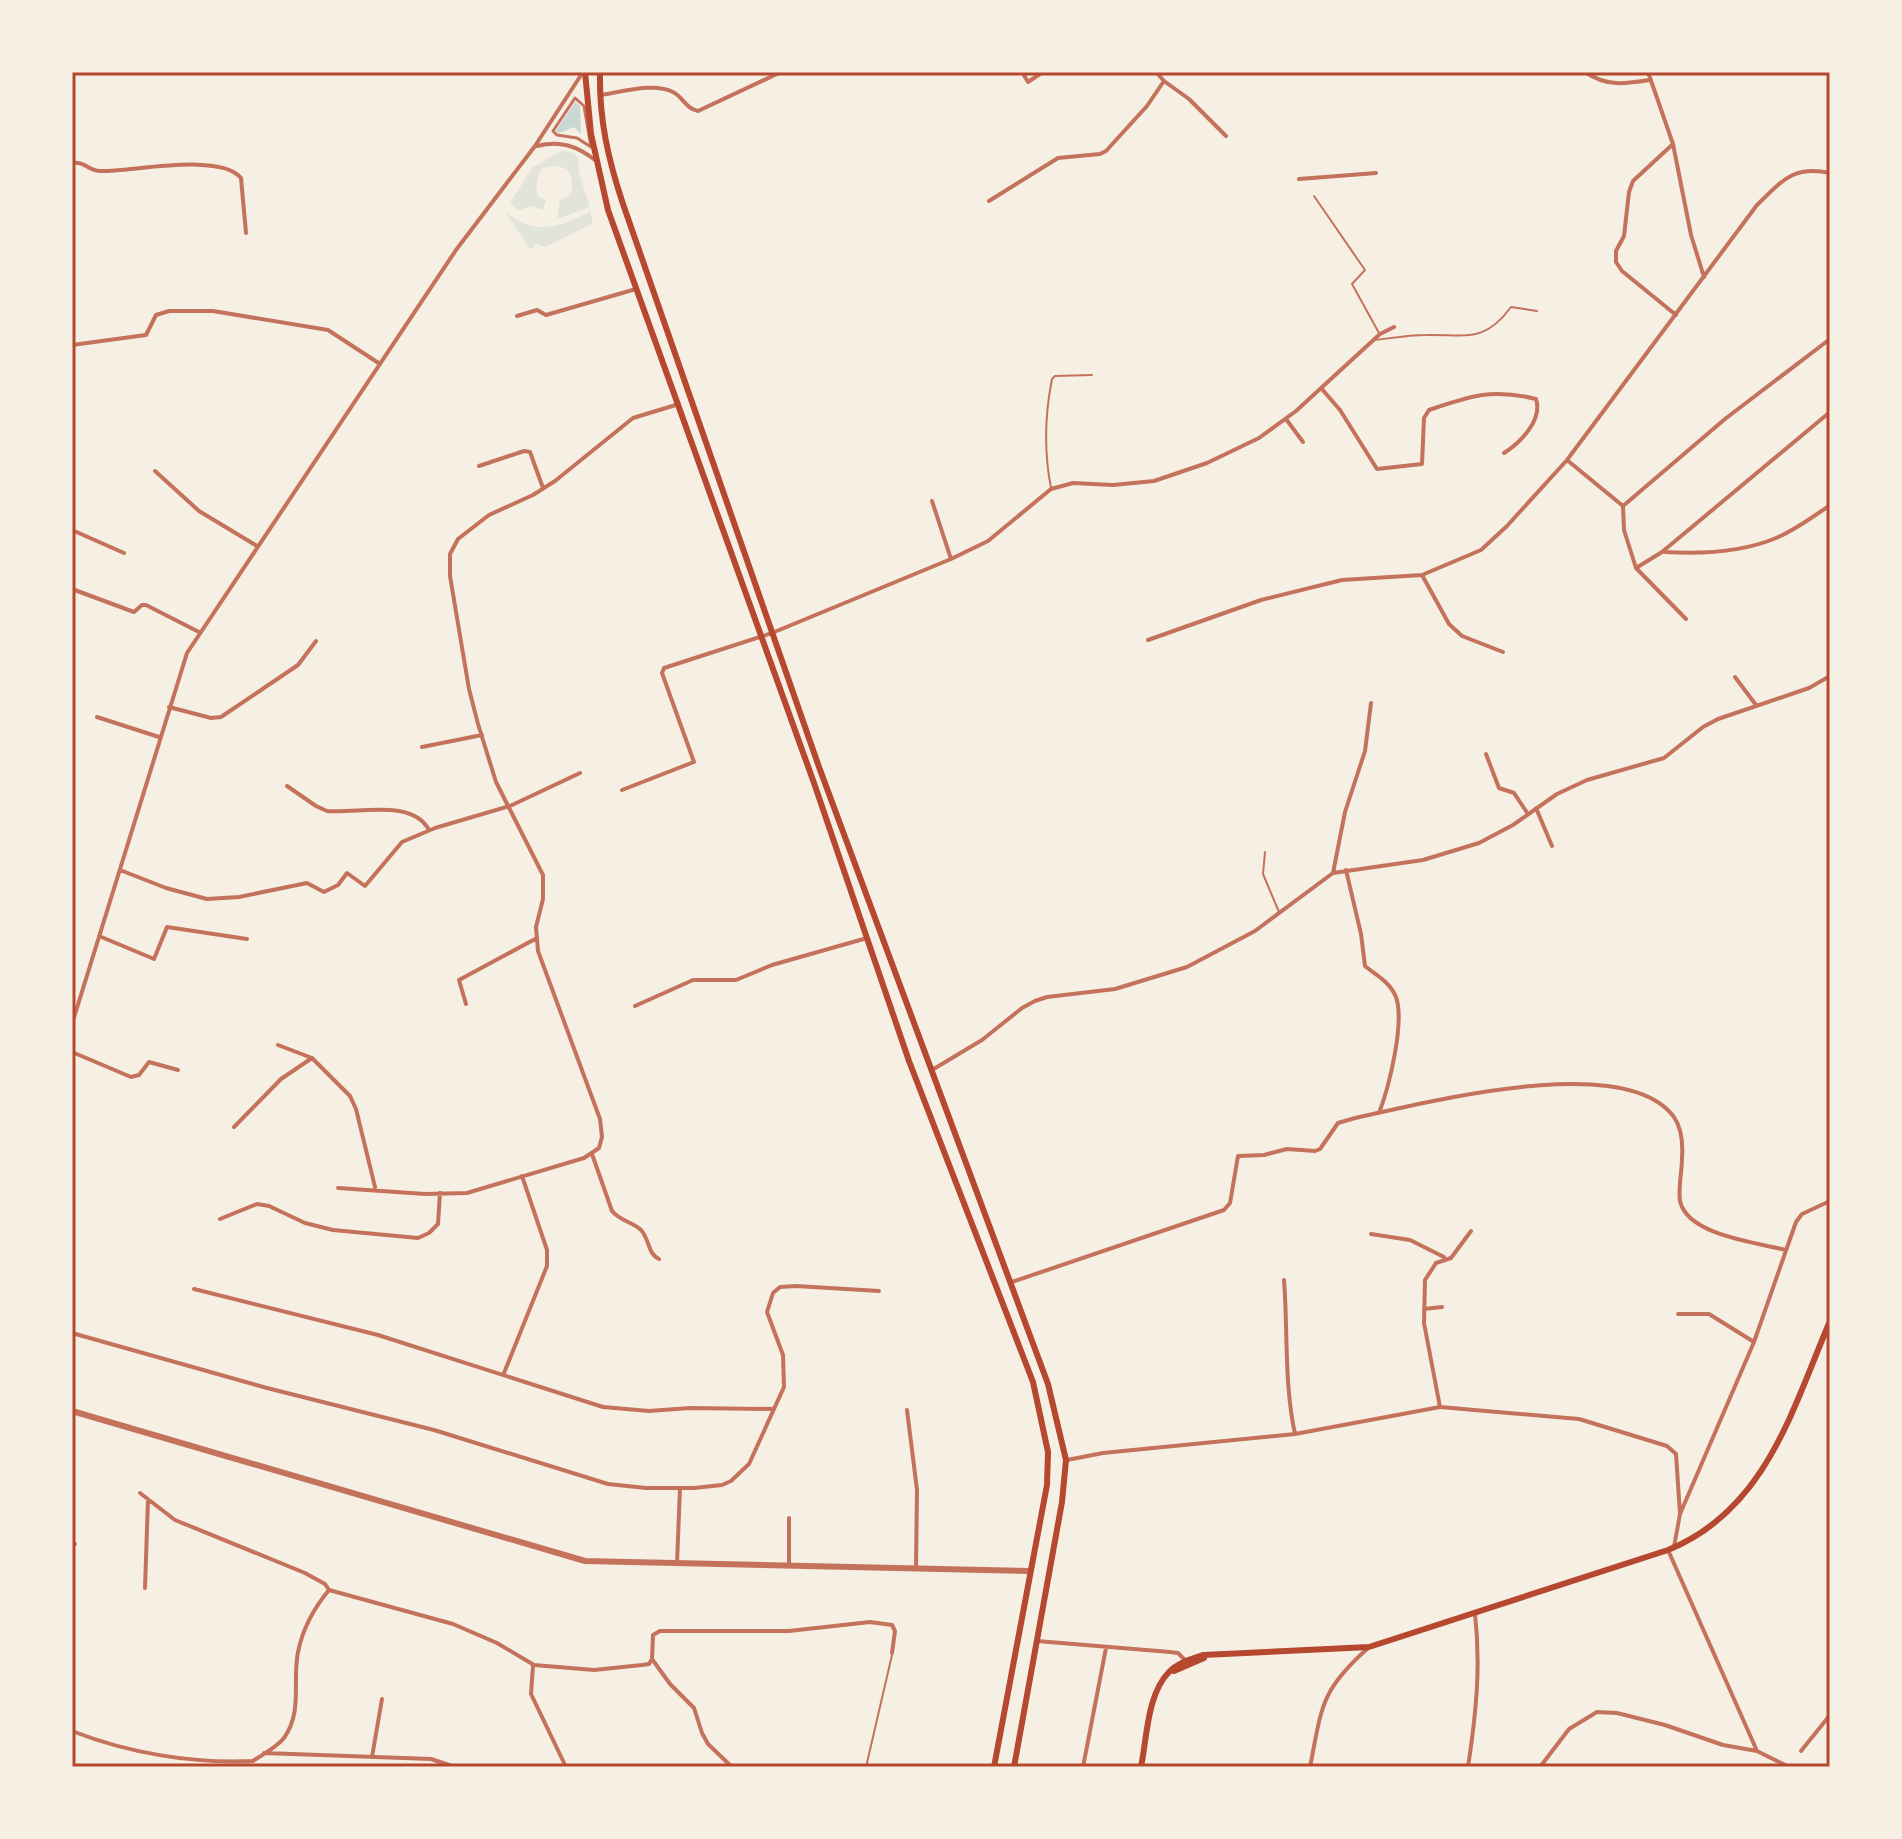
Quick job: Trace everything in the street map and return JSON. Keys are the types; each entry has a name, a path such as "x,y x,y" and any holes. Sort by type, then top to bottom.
{"main road":[{"path":"584,72 595,160 608,210 909,1061 1033,1382 1048,1452 1047,1485 994,1767"},
{"path":"600,72 602,129 608,158 824,782 1048,1384 1066,1460 1062,1502 1014,1767"},
{"path":"1141,1767 1156,1694 1167,1674 1186,1661 1203,1655 1369,1647 1671,1548 1711,1525 1749,1491 1779,1441 1830,1321"},
{"path":"1167,1674 1210,1656"}],"street":[{"path":"72,1024 180,668 199,632 456,250 535,146 584,72"},
{"path":"600,95 664,89 676,93 690,110 698,111 781,72"},
{"path":"1022,72 1028,82 1043,72"},
{"path":"1156,72 1226,136"},
{"path":"1585,72 1598,81 1612,85 1650,80"},
{"path":"1648,72 1673,144 1691,235 1704,277"},
{"path":"989,201 1058,158 1106,151 1147,106 1164,81"},
{"path":"575,98 584,106 591,147 577,138 557,135 553,131 575,98"},
{"path":"535,146 550,143 569,145 595,160"},
{"path":"1673,144 1633,181 1624,236 1616,251 1616,262 1622,271 1676,315"},
{"path":"72,163 83,162 97,172 191,164 235,172 241,178 246,233"},
{"path":"1148,640 1261,600 1342,580 1422,575 1481,550 1567,460 1757,205 1794,172 1810,170 1830,173"},
{"path":"1299,179 1376,173"},
{"path":"517,316 537,310 546,315 636,289"},
{"path":"72,345 146,335 156,315 169,311 213,311 328,330 380,364"},
{"path":"622,790 694,762 662,670 772,633 951,559 988,541 1051,489 1073,483 1113,485 1154,481 1207,463 1259,438 1286,419 1380,334 1394,327"},
{"path":"1623,506 1725,419 1830,339"},
{"path":"1321,388 1354,431 1376,469 1422,464 1424,418 1429,410 1472,395 1513,395 1536,399 1538,412 1533,422 1517,444 1504,453"},
{"path":"338,1188 467,1193 592,1154 599,1148 602,1137 600,1119 538,951 538,913 543,899 543,875 496,782 482,735 464,660 450,576 450,554 458,539 489,515 564,475 633,418 679,404"},
{"path":"1636,568 1662,552 1830,412"},
{"path":"1286,419 1303,442"},
{"path":"479,466 524,451 530,452 543,488"},
{"path":"1567,460 1623,506 1624,530 1636,568 1686,619"},
{"path":"155,471 199,511 257,546"},
{"path":"932,501 951,559"},
{"path":"1662,552 1742,547 1776,538 1830,505"},
{"path":"72,530 124,553"},
{"path":"1422,575 1449,624 1462,636 1503,652"},
{"path":"72,589 134,612 146,605 199,632"},
{"path":"169,707 211,718 221,717 298,665 316,641"},
{"path":"931,1070 982,1040 1035,1001 1115,989 1187,967 1255,931 1333,873 1423,860 1497,835 1557,794 1587,780 1664,758 1703,727 1809,688 1830,676"},
{"path":"1735,677 1756,705"},
{"path":"1333,873 1345,812 1365,751 1371,703"},
{"path":"97,717 159,737"},
{"path":"422,747 482,735"},
{"path":"1486,754 1499,788 1514,793 1528,814"},
{"path":"120,870 183,894 217,900 307,883 324,892 338,885 347,873 365,886 402,842 429,830 510,806 580,773"},
{"path":"287,786 327,811 397,810 414,814 424,821 429,830"},
{"path":"1536,808 1552,846"},
{"path":"1346,870 1365,966 1386,982 1397,998 1396,1054 1379,1113"},
{"path":"99,936 154,959 167,927 247,939"},
{"path":"466,1004 459,980 537,938"},
{"path":"635,1006 693,980 736,980 772,965 867,938"},
{"path":"278,1045 312,1058 350,1096 376,1189"},
{"path":"72,1052 131,1077 139,1075 149,1062 178,1070"},
{"path":"234,1127 281,1079 312,1058"},
{"path":"1012,1282 1224,1210 1230,1203 1238,1156 1264,1155 1287,1149 1315,1151 1320,1149 1338,1123 1512,1087 1563,1083 1638,1091 1668,1112 1679,1127 1682,1140 1681,1204 1692,1222 1786,1250"},
{"path":"592,1154 612,1211 642,1231 652,1254 659,1259"},
{"path":"504,1374 547,1266 547,1250 522,1176"},
{"path":"220,1219 257,1204 269,1206 305,1223 333,1230 418,1238 438,1224 440,1193"},
{"path":"1757,1751 1671,1548 1680,1514 1754,1342 1796,1222 1802,1214 1830,1201"},
{"path":"1440,1407 1425,1332 1425,1280 1436,1263 1451,1258 1471,1231"},
{"path":"1371,1234 1410,1240 1446,1258"},
{"path":"1284,1280 1288,1313 1289,1406 1295,1434"},
{"path":"72,1333 267,1388 434,1430 608,1484 680,1488 722,1485 741,1473 756,1452 784,1387 783,1355 767,1317 773,1293 780,1287 796,1286 879,1291"},
{"path":"194,1289 378,1335 603,1407 649,1411 774,1409"},
{"path":"1424,1309 1442,1307"},
{"path":"1678,1314 1709,1314 1754,1342"},
{"path":"1066,1460 1103,1453 1295,1434 1440,1407 1579,1419 1667,1446 1676,1454 1680,1514"},
{"path":"907,1410 917,1490 916,1568"},
{"path":"72,1411 585,1561 1030,1571"},
{"path":"677,1563 680,1488"},
{"path":"140,1493 175,1520 305,1573 325,1584 329,1590 453,1624 497,1643 534,1665 594,1670 649,1664 653,1635 660,1631 789,1631 870,1622 892,1625 895,1631 892,1653"},
{"path":"145,1588 148,1499"},
{"path":"789,1518 789,1565"},
{"path":"72,1731 114,1745 220,1765 254,1764 285,1737 293,1719 297,1705 298,1653 304,1629 314,1608 329,1590"},
{"path":"1468,1767 1476,1712 1479,1655 1475,1614"},
{"path":"1036,1641 1178,1653 1186,1661"},
{"path":"1083,1767 1106,1647"},
{"path":"1310,1767 1320,1713 1329,1690 1342,1672 1369,1647"},
{"path":"652,1659 670,1684 694,1708 708,1744 732,1767"},
{"path":"534,1665 530,1678 531,1694 566,1767"},
{"path":"372,1757 382,1699"},
{"path":"1540,1767 1569,1729 1597,1712 1617,1713 1723,1745 1757,1751 1788,1766"},
{"path":"1801,1751 1830,1715"},
{"path":"264,1753 431,1759 455,1767"}],"lane":[{"path":"1314,196 1365,270 1352,284 1380,334"},
{"path":"1374,340 1426,335 1464,337 1485,332 1511,307 1537,311"},
{"path":"1051,489 1046,441 1052,379 1055,376 1092,375"},
{"path":"1265,852 1263,874 1279,913"},
{"path":"866,1767 892,1653"}],"shaded area":[{"path":"575,102 580,106 581,134 574,127 559,133 556,131"},
{"path":"562,150 574,153 578,158 579,173 590,207 557,219 560,200 571,194 572,179 570,173 556,166 541,169 538,176 538,196 546,200 543,210 531,206 519,211 510,203 532,168"},
{"path":"505,211 536,227 568,222 590,211 593,223 545,247 534,243 535,247 530,249"}]}
